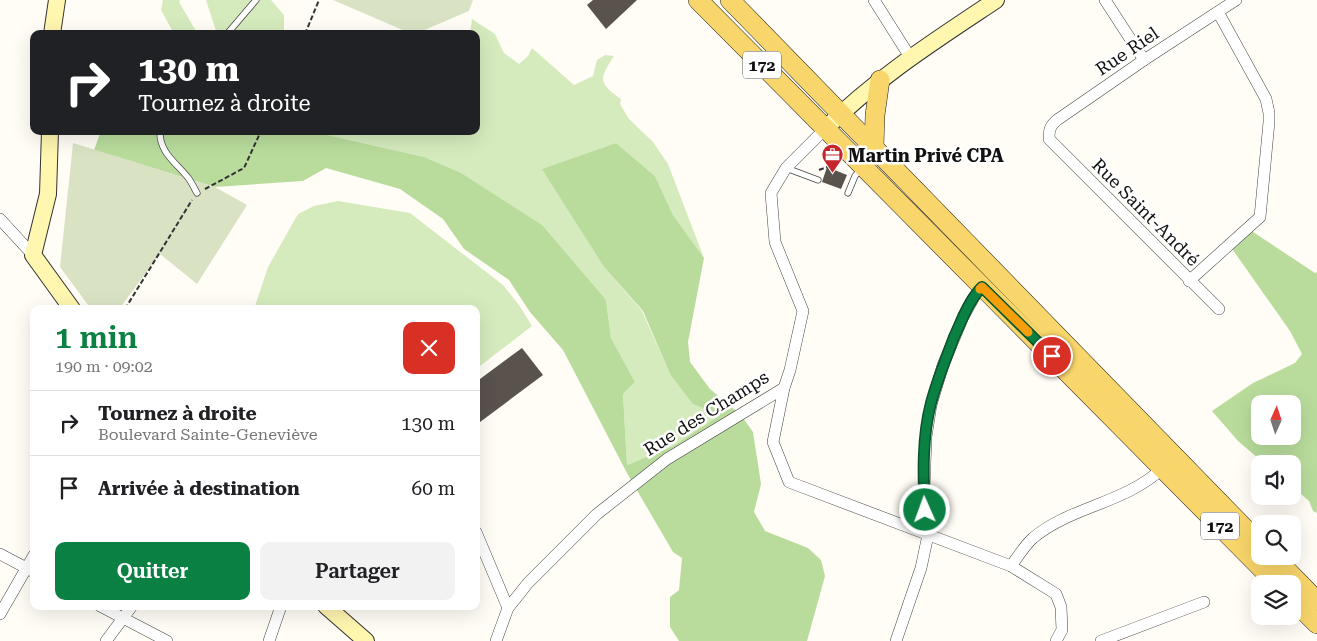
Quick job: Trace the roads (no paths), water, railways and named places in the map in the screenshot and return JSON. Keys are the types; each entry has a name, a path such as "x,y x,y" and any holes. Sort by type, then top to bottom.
{"main road":[{"name":"172","path":"698,0 982,287 1164,467 1268,575"},
{"name":"172","path":"730,0 1251,535"},
{"path":"874,147 875,115 880,80"},
{"path":"1282,565 1317,601"},
{"path":"1301,608 1317,624"}],"street":[{"path":"53,30 57,0"},
{"path":"874,0 910,57"},
{"name":"Rue des Champs","path":"500,640 508,608 535,575 597,514 668,459 784,388 790,370 803,311 775,242 771,193 786,168 840,113 910,57 996,0"},
{"path":"1105,0 1144,60"},
{"name":"Rue Riel","path":"1049,139 1051,125 1057,120 1236,0"},
{"path":"1189,281 1260,217 1269,113 1266,99 1218,12"},
{"path":"33,255 48,194 50,135"},
{"name":"Rue Saint-André","path":"1049,139 1219,309"},
{"path":"2,224 33,255 69,305"},
{"path":"896,641 921,568 928,535 924,491 926,437 931,404 943,365 963,317 982,287"},
{"path":"784,388 772,442 789,482 1011,566 1056,594 1061,607 1062,630 1056,641"},
{"path":"1011,566 1030,540 1041,532 1071,515 1089,510 1139,486 1164,467"},
{"path":"480,542 508,608"},
{"path":"0,554 30,570 0,614"},
{"path":"1101,641 1204,602"},
{"path":"108,610 167,641"},
{"path":"106,641 129,610"},
{"path":"269,641 280,610"},
{"path":"331,610 366,641"}],"lane":[{"path":"230,30 256,0"},
{"path":"160,135 165,152 189,179 196,193"},
{"path":"848,193 854,176 863,167"},
{"path":"786,168 818,180"}],"place":[{"name":"Martin Privé CPA","path":"832,174"}]}
